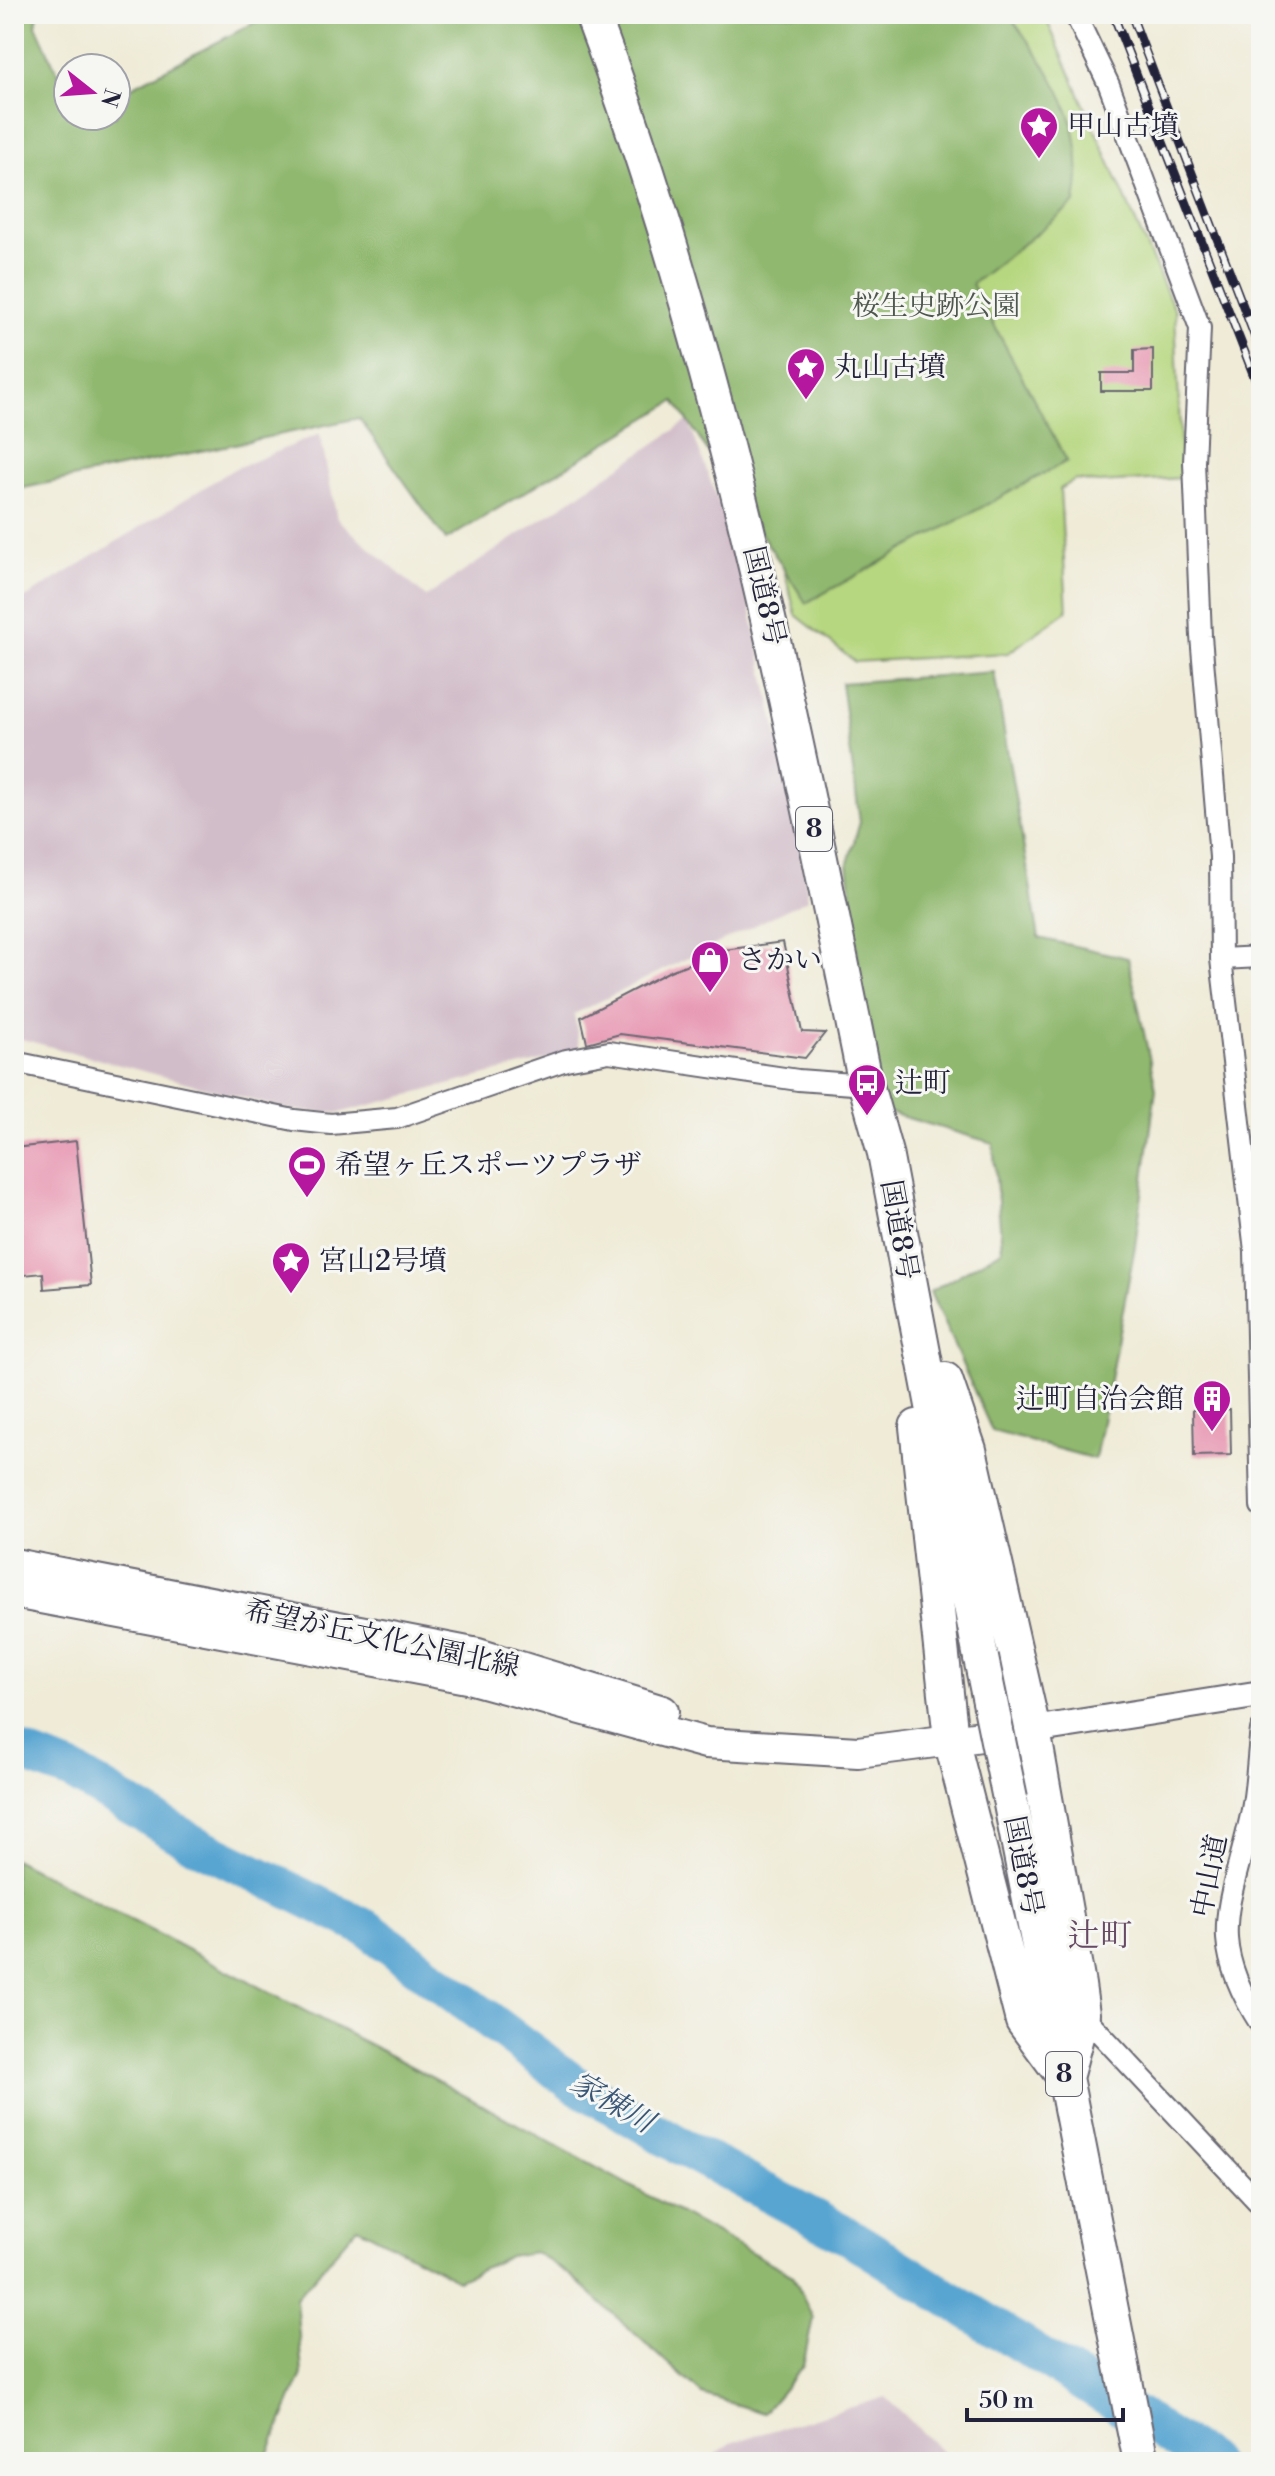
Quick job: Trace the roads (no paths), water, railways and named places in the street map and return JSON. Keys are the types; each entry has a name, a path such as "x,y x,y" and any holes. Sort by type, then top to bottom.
{"highway":[{"name":"国道8号","path":"592,14 683,279 754,550 866,1085 885,1153 981,1658 1141,2462"},
{"path":"917,1328 945,1382 969,1450 1033,1730 1082,2014 1065,2078"},
{"path":"917,1328 917,1437 951,1739 1023,2021 1065,2078"}],"main road":[{"name":"希望が丘文化公園北線","path":"14,1564 478,1654 791,1751"},
{"name":"希望が丘文化公園北線","path":"14,1593 472,1679 706,1743 791,1751 858,1752 1033,1730"}],"street":[{"path":"1075,14 1109,85 1200,328 1194,462 1201,636 1220,857 1221,959 1255,1251 1261,1506"},
{"path":"1221,959 1261,957"},
{"path":"14,1062 294,1120 331,1124 397,1118 566,1060 609,1052 798,1080 866,1085"},
{"path":"1033,1730 1261,1694"},
{"name":"中山道","path":"1261,1730 1250,1817 1228,1915 1227,1957 1239,1991 1261,2025"},
{"path":"1082,2014 1261,2205"}],"waterway":[{"name":"家棟川","path":"14,1750 72,1772 190,1841 368,1929 573,2083 680,2146 855,2240 1210,2462"}],"railway":[{"path":"1113,14 1261,394"},
{"path":"1131,14 1261,353"}],"place":[{"name":"甲山古墳","path":"1039,160"},
{"name":"丸山古墳","path":"806,401"},
{"name":"さかい","path":"710,994"},
{"name":"辻町","path":"867,1117"},
{"name":"希望ヶ丘スポーツプラザ","path":"307,1199"},
{"name":"宮山2号墳","path":"291,1295"},
{"name":"辻町自治会館","path":"1212,1433"}],"district":[{"name":"辻町","path":"1100,1936"}],"park label":[{"name":"桜生史跡公園","path":"936,306"}]}
